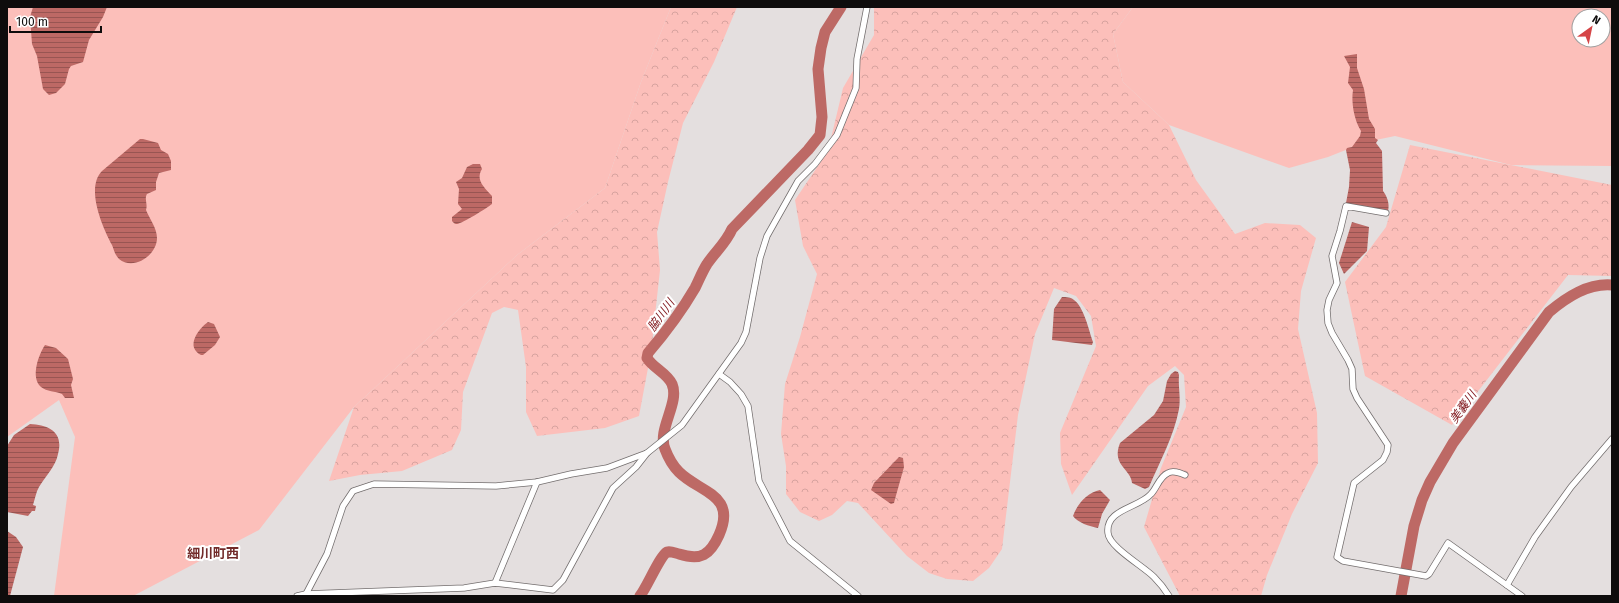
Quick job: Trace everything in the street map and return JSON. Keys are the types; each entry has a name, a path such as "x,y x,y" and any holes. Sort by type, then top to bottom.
{"street":[{"path":"297,596 306,594 464,588 495,583 553,590 563,580 613,488 636,467 647,453 677,429 690,415 741,343 746,332 760,258 767,236 798,181 815,164 837,135 856,88 857,59 867,7"},
{"path":"1386,213 1346,206 1332,256 1337,283 1329,300 1327,310 1328,323 1352,369 1353,389 1356,398 1388,445 1387,452 1383,460 1354,483 1337,557 1343,561 1426,576 1429,574 1448,543 1522,596"},
{"path":"719,374 730,382 741,394 748,406 759,481 790,541 858,596"},
{"path":"1506,585 1535,537 1571,487 1611,441"},
{"path":"306,594 327,554 343,506 353,491 374,484 496,486 537,482 607,468 647,453"},
{"path":"1168,596 1163,586 1154,576 1111,542 1108,533 1109,524 1112,518 1120,512 1142,501 1151,494 1168,472 1174,471 1185,475"},
{"path":"495,583 537,482"}],"green space":[{"path":"7,7 671,7 641,82 605,188 517,255 354,407 259,530 133,596 54,596 75,437 59,400 7,437"},
{"path":"671,7 737,7 714,62 683,123 668,182 657,232 660,270 651,352 639,416 605,428 537,436 526,412 526,367 518,310 504,307 492,313 463,392 461,430 452,450 402,471 360,475 329,481 354,407 517,255 605,188 641,82"},
{"path":"874,7 1133,7 1113,34 1123,82 1169,125 1196,180 1235,234 1265,223 1300,225 1316,238 1301,291 1298,329 1317,413 1318,463 1292,514 1267,575 1261,596 1180,596 1144,527 1161,468 1186,407 1184,375 1175,366 1148,386 1072,495 1061,464 1060,433 1096,346 1091,316 1076,296 1054,288 1035,334 1018,415 1002,549 989,568 973,581 947,579 929,573 907,556 858,503 847,501 832,515 819,521 800,512 786,494 786,466 781,434 785,384 800,337 817,274 803,246 795,200 828,151 843,88 874,35"},
{"path":"1133,7 1612,7 1612,166 1511,165 1395,136 1366,142 1328,157 1289,168 1169,125 1123,82 1113,34"},
{"path":"1410,145 1612,185 1612,276 1568,275 1452,425 1365,376 1345,282 1386,227"}],"shaded area":[{"path":"33,7 107,7 103,17 89,40 83,62 71,66 65,84 56,93 49,95 43,89 37,56 32,44 30,17"},
{"path":"1357,54 1357,68 1364,89 1369,119 1375,129 1375,138 1378,140 1376,143 1382,151 1383,191 1388,200 1388,211 1362,208 1346,203 1350,170 1346,150 1347,148 1352,147 1360,136 1361,131 1354,111 1352,100 1353,90 1348,83 1350,67 1344,56"},
{"path":"140,139 158,143 161,150 168,154 171,161 171,170 159,173 156,182 156,190 147,194 146,196 146,210 156,231 156,244 149,255 144,259 131,263 119,259 104,229 97,208 95,187 97,178 102,171"},
{"path":"473,164 480,164 482,169 480,173 480,180 492,196 492,204 460,223 455,224 452,221 452,217 462,209 458,204 459,189 456,182 462,178 467,167"},
{"path":"1352,222 1369,227 1367,251 1344,274 1339,263"},
{"path":"1062,297 1068,297 1078,303 1086,320 1093,342 1092,345 1052,340 1054,309"},
{"path":"208,322 214,324 220,337 215,345 201,355 196,352 194,347 195,338 200,329"},
{"path":"45,345 56,348 68,359 73,379 71,385 74,398 65,398 62,394 43,389 38,383 36,372 38,360"},
{"path":"1175,371 1178,372 1179,375 1180,405 1177,419 1149,487 1145,489 1132,483 1131,478 1120,462 1118,450 1120,443 1154,415 1163,401 1167,381 1171,374"},
{"path":"30,424 43,426 53,431 59,440 59,446 55,463 37,491 33,505 36,506 35,511 32,511 28,516 7,512 7,446 14,435"},
{"path":"899,457 903,458 904,467 894,503 891,504 871,490 874,483"},
{"path":"1100,490 1110,500 1102,514 1098,528 1087,525 1073,516 1077,507 1087,496"},
{"path":"7,531 16,537 23,547 10,596 7,596"}],"waterway":[{"name":"脇川川","path":"640,596 661,559 667,552 693,557 704,555 716,542 723,521 723,511 720,503 714,496 687,479 679,472 666,452 663,441 664,433 674,391 670,380 647,358 648,353 679,314 695,288 707,264 724,243 732,229 808,150 820,135 822,117 818,69 821,48 825,32 841,7"},
{"name":"美嚢川","path":"1401,596 1414,526 1422,500 1430,482 1453,443 1549,312 1578,292 1595,286 1612,285"}],"district":[{"name":"細川町西","path":"213,553"}]}
